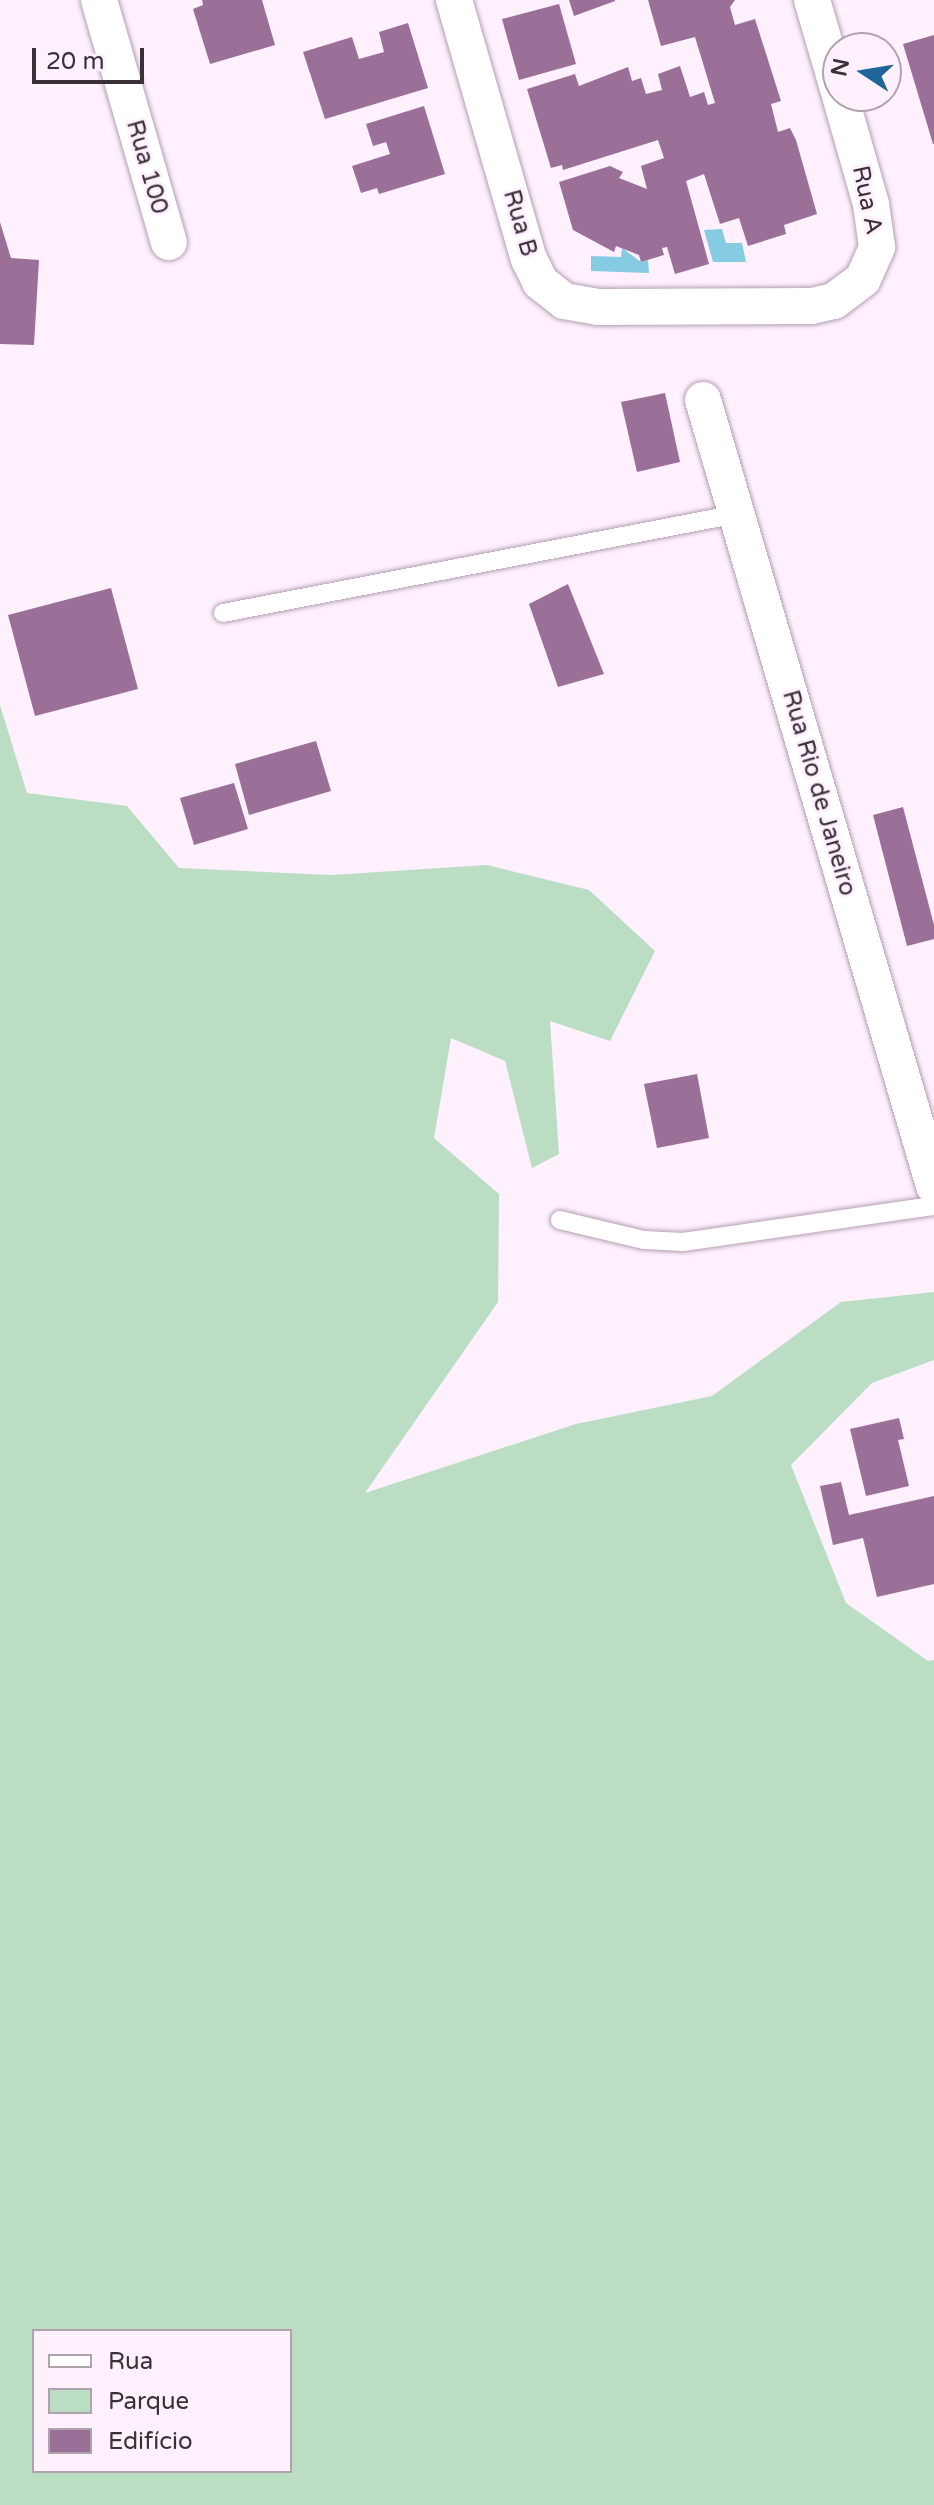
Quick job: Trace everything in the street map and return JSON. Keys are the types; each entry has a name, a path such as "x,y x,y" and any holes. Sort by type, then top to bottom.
{"street":[{"name":"Rua 100","path":"99,0 169,242"},
{"name":"Rua B","path":"454,0 540,282 564,301 598,307 703,307"},
{"path":"812,0 822,34"},
{"name":"Rua A","path":"703,307 812,306 834,301 863,279 877,247 871,204 845,112"},
{"name":"Rua Rio de Janeiro","path":"703,400 934,1188"}],"lane":[{"path":"223,613 737,514"},
{"path":"560,1220 644,1240 683,1242 934,1188"}],"green space":[{"path":"0,705 27,793 127,806 179,868 331,875 487,865 589,890 655,951 610,1041 550,1021 559,1154 532,1168 505,1061 451,1038 434,1138 499,1194 498,1302 365,1493 576,1424 712,1396 841,1302 934,1292 934,1360 872,1383 791,1465 846,1603 928,1661 934,1660 934,2505 0,2505"}],"water":[{"path":"722,229 726,243 742,243 746,262 713,262 704,230"},
{"path":"622,248 641,262 648,260 649,273 591,271 591,256 621,257"}],"building":[{"path":"202,0 262,0 275,45 210,64 193,9 203,5"},
{"path":"569,0 615,0 615,1 574,16"},
{"path":"648,0 735,0 730,7 735,25 755,19 781,101 771,104 778,132 790,128 796,140 817,214 784,225 786,234 748,246 739,218 720,224 704,174 686,181 709,264 675,274 667,247 662,248 664,255 641,262 639,255 616,246 614,252 573,230 559,182 610,166 623,172 619,178 647,189 641,166 664,158 658,140 563,170 562,165 551,168 527,89 575,74 579,86 628,67 632,81 641,78 646,94 662,90 658,74 680,66 690,97 704,92 708,105 715,103 695,37 661,46"},
{"path":"559,4 576,64 519,80 502,19"},
{"path":"408,23 428,88 325,119 303,52 352,37 359,59 384,52 379,32"},
{"path":"934,35 934,144 933,144 903,44"},
{"path":"424,106 445,174 379,194 377,188 361,193 352,166 390,154 386,142 373,146 366,124"},
{"path":"0,222 11,258 39,260 34,345 0,344"},
{"path":"665,393 680,462 637,472 621,402"},
{"path":"568,584 604,674 558,687 529,604"},
{"path":"111,588 138,689 35,716 8,615"},
{"path":"316,741 331,791 249,815 235,764"},
{"path":"234,783 248,829 194,845 180,798"},
{"path":"903,807 934,925 934,939 907,946 873,815"},
{"path":"697,1074 709,1138 657,1148 644,1084"},
{"path":"899,1418 904,1439 898,1440 909,1486 866,1496 850,1429"},
{"path":"841,1482 849,1515 934,1496 934,1584 877,1597 863,1538 833,1545 820,1486"}]}
